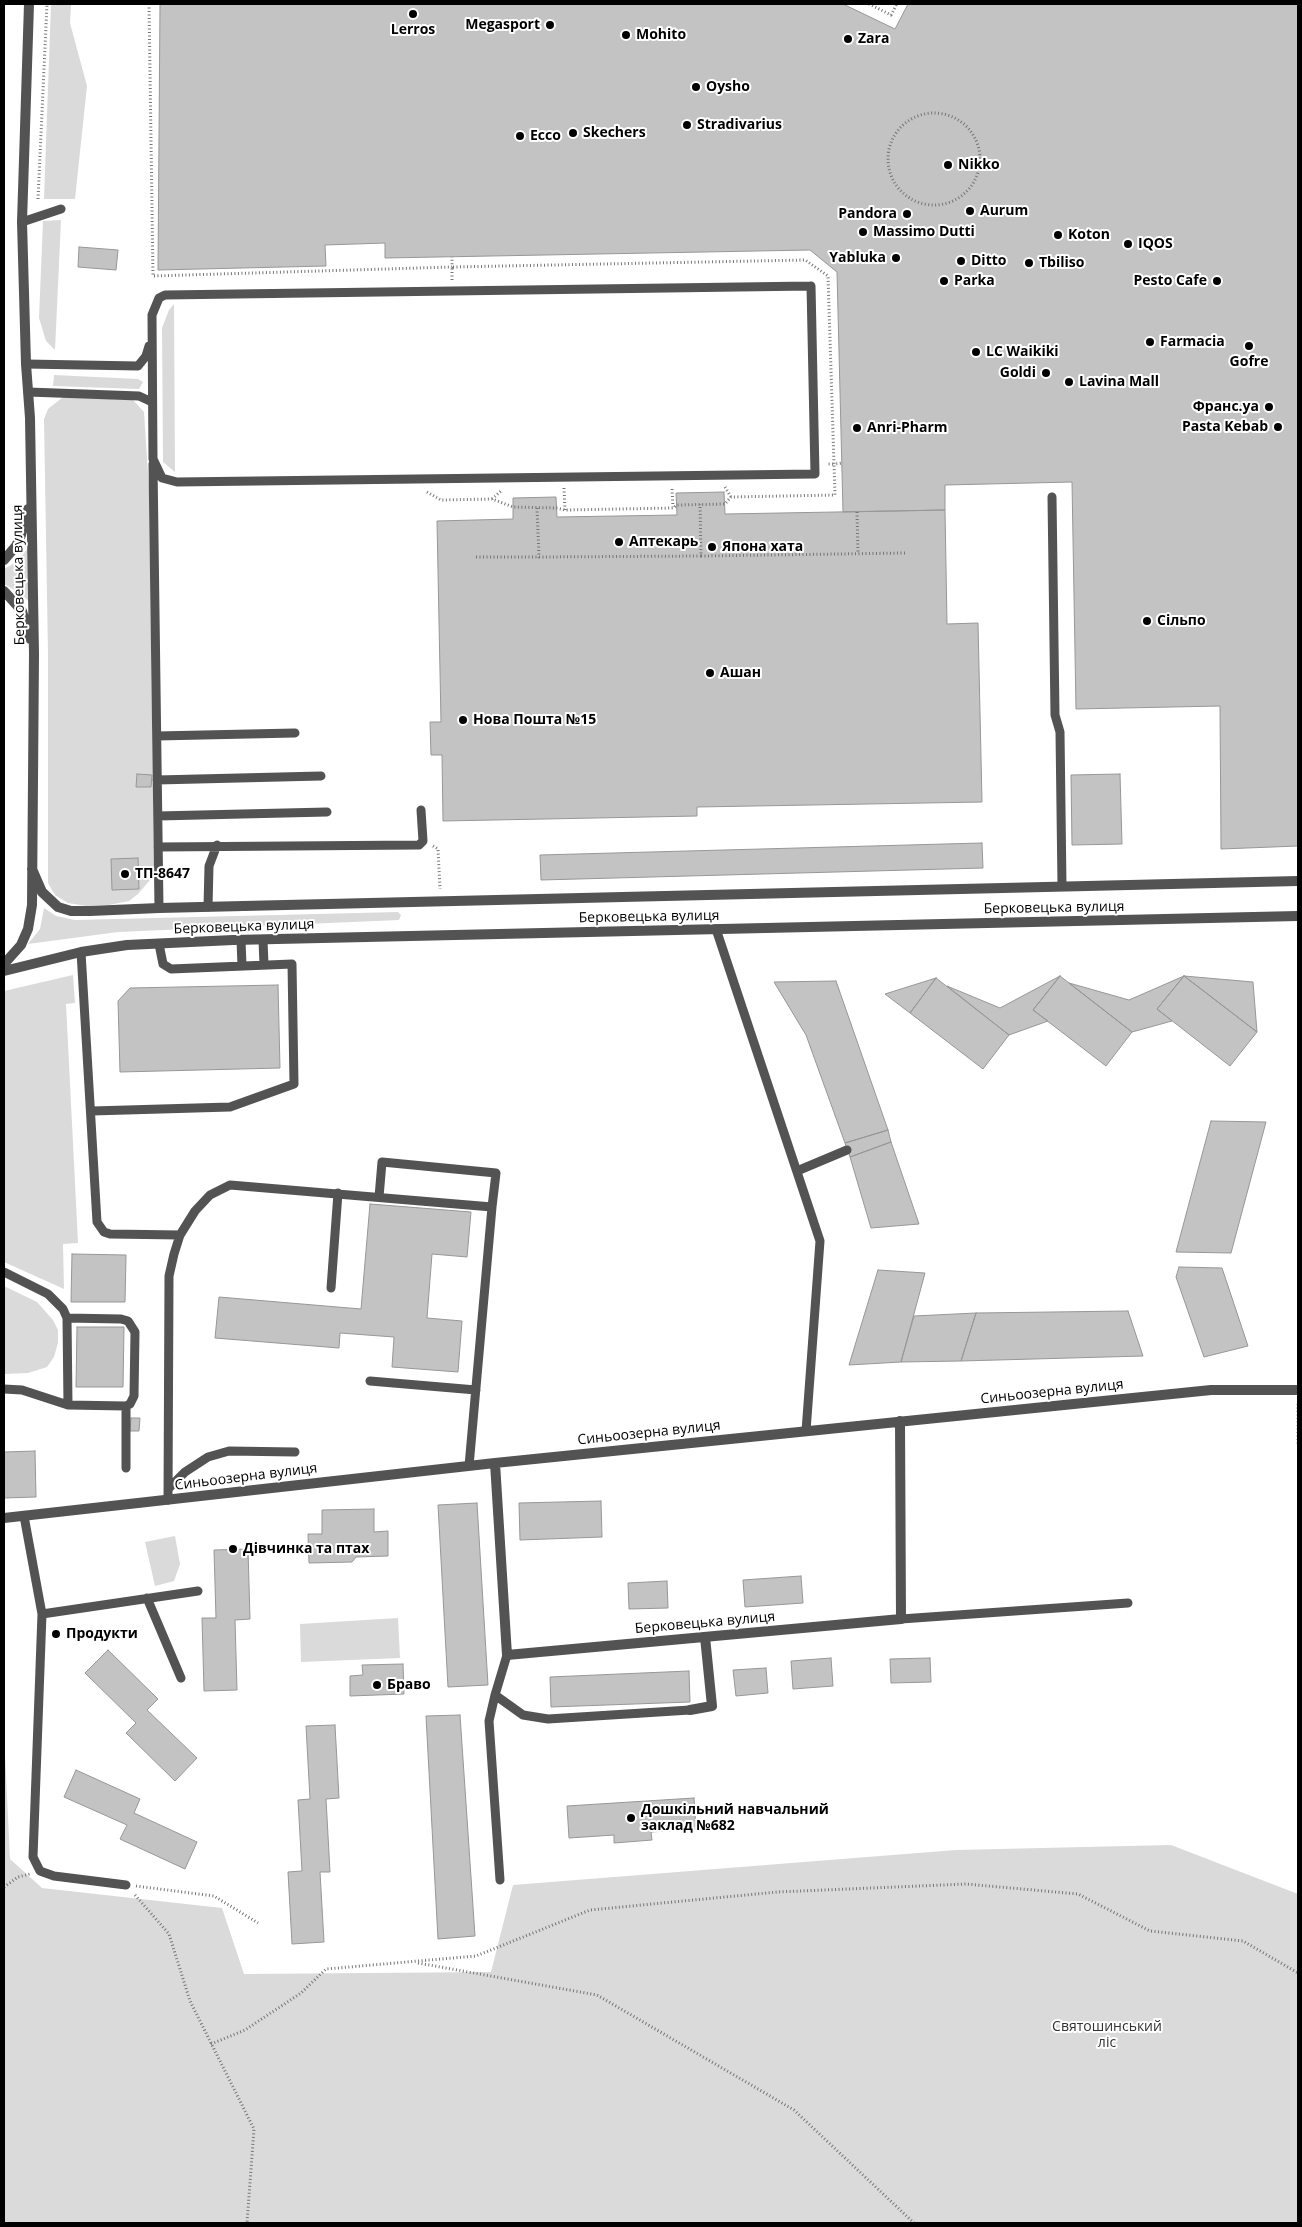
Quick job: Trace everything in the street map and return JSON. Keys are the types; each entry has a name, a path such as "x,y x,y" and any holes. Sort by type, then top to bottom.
{"street":[{"name":"Берковецька вулиця","path":"4,964 21,945 28,929 32,905 34,654 22,222 29,4"},
{"name":"Берковецька вулиця","path":"4,560 16,546 21,535 31,496"},
{"name":"Берковецька вулиця","path":"4,591 22,611 34,654"},
{"name":"Берковецька вулиця","path":"32,869 42,892 58,906 71,911 1298,881"},
{"name":"Берковецька вулиця","path":"4,971 81,952 127,945 241,940 1298,916"},
{"name":"Синьоозерна вулиця","path":"4,1518 495,1463 1211,1390 1298,1390"},
{"path":"900,1421 902,1619"},
{"path":"495,1463 507,1655"},
{"name":"Берковецька вулиця","path":"507,1655 902,1619"},
{"path":"690,1710 712,1706 705,1637"}],"lane":[{"path":"22,222 61,209"},
{"path":"152,459 162,478 177,482 815,474 811,286 165,295 159,298 154,307 152,337 152,459 159,908"},
{"path":"26,364 138,366 146,356 152,337"},
{"path":"28,392 139,396 152,402"},
{"path":"1052,497 1055,715 1060,732 1062,886"},
{"path":"157,736 294,733"},
{"path":"157,780 321,776"},
{"path":"158,847 217,845 419,845 423,841 421,810"},
{"path":"158,816 327,812"},
{"path":"208,907 209,866 217,845"},
{"path":"716,929 820,1241 806,1431"},
{"path":"241,940 242,966"},
{"path":"263,940 264,965"},
{"path":"92,1111 230,1107 294,1084 292,964 171,969 162,964 159,944"},
{"path":"81,952 92,1111 97,1222 99,1227 110,1234 180,1235"},
{"path":"797,1171 847,1150"},
{"path":"378,1197 382,1162 496,1173 469,1466"},
{"path":"168,1500 169,1276 180,1235 195,1211 210,1195 230,1185 492,1207"},
{"path":"331,1288 338,1194"},
{"path":"4,1272 48,1294 57,1301 67,1318 68,1405"},
{"path":"4,1389 29,1392 68,1405 126,1406 130,1404 134,1396 135,1332 132,1326 128,1321 121,1319 67,1318"},
{"path":"370,1382 476,1390"},
{"path":"126,1406 126,1468"},
{"path":"168,1489 185,1472 208,1457 229,1452 294,1452"},
{"path":"24,1516 42,1614 33,1857 40,1871 54,1876 126,1885"},
{"path":"42,1614 198,1591"},
{"path":"147,1598 181,1678"},
{"path":"902,1619 1128,1603"},
{"path":"500,1880 490,1720 507,1655"},
{"path":"495,1695 524,1715 548,1719 690,1710"}],"path":[{"path":"37,217 47,4"},
{"path":"149,4 153,276 452,267 452,257"},
{"path":"869,4 891,15 897,4"},
{"path":"925,114 940,114 956,118 968,128 976,140 980,153 980,168 970,188 961,196 940,205 928,205 904,194 890,172 888,159 891,144 899,130 910,120 925,114"},
{"path":"513,508 565,510 673,508 677,505 724,504 731,498 835,495 834,464 815,464"},
{"path":"700,504 701,556"},
{"path":"537,508 539,557"},
{"path":"857,512 858,554"},
{"path":"476,556 905,554"},
{"path":"423,841 438,849 440,890"},
{"path":"1298,1390 1298,1446"},
{"path":"4,1887 18,1878 40,1871"},
{"path":"211,2044 253,2025 301,1993 326,1969 476,1956 590,1910 776,1892 966,1884 1078,1894 1150,1931 1243,1941 1298,1973"},
{"path":"126,1885 214,1896 258,1923"},
{"path":"126,1885 169,1934 190,2001 254,2129 247,2223"},
{"path":"414,1962 597,1995 794,2110 914,2223"}],"green space":[{"path":"51,4 71,4 70,23 87,86 75,199 44,199"},
{"path":"61,220 55,350 46,341 39,318 43,221"},
{"path":"174,304 175,472 163,462 162,328 169,310"},
{"path":"54,375 138,379 143,382 139,389 53,386"},
{"path":"63,397 133,400 144,412 149,489 154,868 150,880 138,894 129,901 109,905 87,906 68,903 55,895 48,883 48,654 44,419 48,409"},
{"path":"28,548 30,602 4,584 4,569 17,562"},
{"path":"44,908 56,916 75,920 398,912 401,915 399,920 118,932 28,944 40,929"},
{"path":"73,975 75,1003 66,1004 78,1243 63,1244 64,1289 4,1262 4,991"},
{"path":"4,1286 37,1302 53,1320 58,1330 58,1343 54,1357 47,1367 28,1373 4,1374"},
{"path":"175,1536 180,1564 174,1581 155,1586 145,1542"},
{"path":"398,1618 400,1658 301,1662 300,1624"},
{"name":"Святошинський ліс","path":"4,1734 10,1859 42,1888 222,1908 244,1974 491,1972 513,1885 956,1850 1171,1845 1298,1894 1298,2223 4,2223"}],"building":[{"name":"Lavina Mall","path":"160,4 843,4 895,29 908,4 1298,4 1298,846 1221,849 1220,706 1076,709 1072,482 945,485 945,510 843,512 837,272 810,250 385,258 385,243 325,245 326,266 158,270"},
{"path":"79,247 118,250 116,270 78,267"},
{"name":"Ашан","path":"724,492 725,514 945,510 947,624 978,623 982,802 697,807 697,816 443,821 442,755 431,755 430,722 441,722 437,521 513,519 513,498 556,497 557,517 677,515 676,493"},
{"path":"137,774 152,775 151,787 136,787"},
{"path":"1120,774 1122,844 1072,845 1071,775"},
{"path":"982,843 983,868 541,880 540,855"},
{"name":"ТП-8647","path":"138,858 139,889 112,890 111,859"},
{"path":"1060,976 1132,1032 1106,1066 1033,1010"},
{"path":"1060,976 1033,1010 1048,1021 1009,1035 947,986 1000,1008"},
{"path":"1184,976 1257,1032 1230,1066 1157,1009"},
{"path":"1184,976 1253,982 1257,1032"},
{"path":"1184,976 1157,1009 1172,1021 1132,1032 1069,983 1129,1000"},
{"path":"936,978 1009,1035 983,1069 910,1013"},
{"path":"936,978 910,1013 885,994"},
{"path":"836,981 888,1130 845,1143 806,1035 774,982"},
{"path":"278,985 280,1068 120,1072 118,1001 130,988"},
{"path":"1211,1121 1266,1122 1231,1253 1176,1252"},
{"path":"888,1130 891,1142 850,1157 845,1143"},
{"path":"891,1142 919,1224 871,1228 850,1157"},
{"path":"370,1204 471,1212 467,1257 432,1254 427,1318 462,1321 458,1372 392,1367 394,1337 340,1333 339,1348 215,1338 219,1297 361,1309"},
{"path":"72,1254 126,1255 125,1302 71,1302"},
{"path":"1179,1267 1222,1268 1248,1346 1204,1357 1176,1277"},
{"path":"878,1270 925,1273 901,1362 849,1365"},
{"path":"1128,1311 1143,1356 961,1361 976,1313"},
{"path":"976,1313 961,1361 901,1362 914,1316"},
{"path":"77,1327 124,1327 123,1387 76,1387"},
{"path":"131,1418 140,1418 139,1431 130,1431"},
{"path":"35,1451 36,1497 4,1498 4,1452"},
{"path":"601,1501 602,1537 520,1540 519,1503"},
{"path":"477,1503 488,1685 448,1687 438,1505"},
{"path":"374,1509 374,1532 388,1531 388,1556 356,1557 352,1562 309,1563 308,1534 322,1534 322,1510"},
{"path":"248,1549 250,1619 235,1620 237,1690 204,1691 202,1618 216,1618 214,1550"},
{"path":"801,1576 803,1603 745,1607 743,1580"},
{"path":"667,1581 668,1608 629,1609 628,1583"},
{"path":"108,1650 158,1699 147,1710 197,1758 175,1781 126,1733 136,1723 85,1673"},
{"path":"831,1658 833,1686 793,1689 791,1661"},
{"path":"930,1658 931,1682 891,1683 890,1659"},
{"name":"Браво","path":"403,1664 404,1694 350,1696 350,1676 363,1675 362,1665"},
{"path":"766,1668 768,1693 736,1696 733,1670"},
{"path":"689,1671 690,1702 551,1707 550,1677"},
{"path":"460,1715 475,1936 438,1939 426,1716"},
{"path":"335,1725 339,1798 326,1799 330,1872 320,1872 324,1942 292,1944 288,1872 302,1871 298,1800 310,1799 306,1726"},
{"path":"76,1770 140,1799 134,1813 197,1842 185,1869 120,1839 127,1825 64,1797"},
{"name":"Дошкільний навчальний заклад №682","path":"694,1798 696,1829 651,1832 652,1840 614,1843 614,1835 569,1838 567,1806"}],"place":[{"name":"Lerros","path":"413,14"},
{"name":"Megasport","path":"550,25"},
{"name":"Mohito","path":"626,35"},
{"name":"Zara","path":"848,39"},
{"name":"Oysho","path":"696,87"},
{"name":"Stradivarius","path":"687,125"},
{"name":"Skechers","path":"573,133"},
{"name":"Ecco","path":"520,136"},
{"name":"Nikko","path":"948,165"},
{"name":"Aurum","path":"970,211"},
{"name":"Pandora","path":"907,214"},
{"name":"Massimo Dutti","path":"863,232"},
{"name":"Koton","path":"1058,235"},
{"name":"IQOS","path":"1128,244"},
{"name":"Yabluka","path":"896,258"},
{"name":"Ditto","path":"961,261"},
{"name":"Tbiliso","path":"1029,263"},
{"name":"Parka","path":"944,281"},
{"name":"Pesto Cafe","path":"1217,281"},
{"name":"Farmacia","path":"1150,342"},
{"name":"Gofre","path":"1249,346"},
{"name":"LC Waikiki","path":"976,352"},
{"name":"Goldi","path":"1046,373"},
{"name":"Lavina Mall","path":"1069,382"},
{"name":"Франс.уа","path":"1269,407"},
{"name":"Pasta Kebab","path":"1278,427"},
{"name":"Anri-Pharm","path":"857,428"},
{"name":"Аптекарь","path":"619,542"},
{"name":"Япона хата","path":"712,547"},
{"name":"Сільпо","path":"1147,621"},
{"name":"Ашан","path":"710,673"},
{"name":"Нова Пошта №15","path":"463,720"},
{"name":"ТП-8647","path":"125,874"},
{"name":"Дівчинка та птах","path":"233,1549"},
{"name":"Продукти","path":"56,1634"},
{"name":"Браво","path":"377,1685"},
{"name":"Дошкільний навчальний заклад №682","path":"631,1818"}]}
